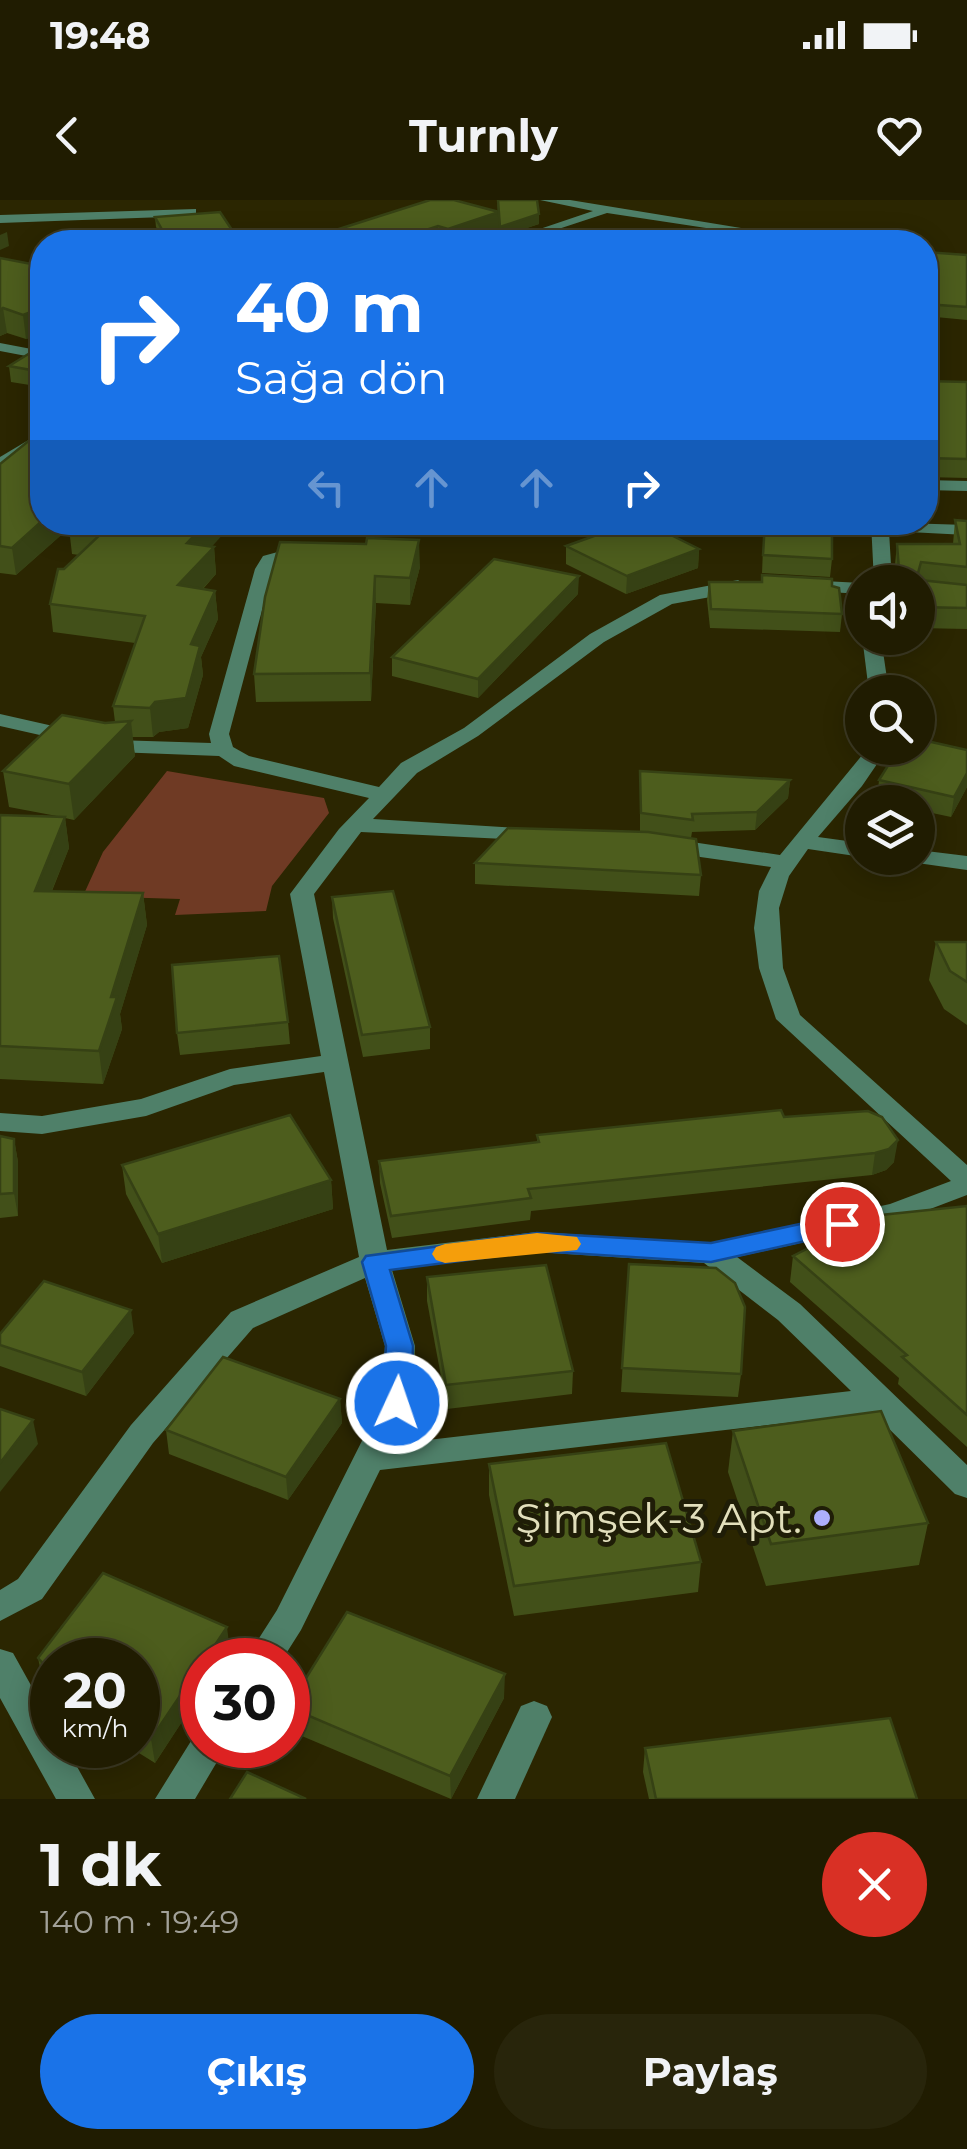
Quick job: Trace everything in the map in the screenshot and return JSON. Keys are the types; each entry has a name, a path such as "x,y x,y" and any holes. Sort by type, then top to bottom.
{"street":[{"path":"546,200 747,230"},
{"path":"544,230 642,200"},
{"path":"0,219 192,212"},
{"path":"0,347 30,353"},
{"path":"0,464 30,445"},
{"path":"938,485 967,486"},
{"path":"938,528 967,530"},
{"path":"881,535 882,565"},
{"path":"224,750 219,734 264,569 269,560 293,550 326,547"},
{"path":"277,1638 397,1403 400,1346 375,1262 302,894 356,825 410,768 471,732 597,638 666,599 749,584 845,594"},
{"path":"0,720 115,746 224,750 242,760 384,795"},
{"path":"0,1607 30,1589 142,1434 242,1320 375,1262 537,1242 711,1252 896,1212 967,1182 788,1019 776,997 766,928 774,880 868,765"},
{"path":"356,825 550,837"},
{"path":"647,842 788,863"},
{"path":"804,842 845,848"},
{"path":"935,859 967,863"},
{"path":"0,1122 42,1126 146,1108 230,1077 336,1062"},
{"path":"711,1252 789,1312 967,1485"},
{"path":"369,1459 879,1400"},
{"path":"0,1664 76,1799"},
{"path":"496,1799 534,1716"},
{"path":"174,1799 194,1768"}],"shaded area":[{"path":"167,771 324,798 329,813 272,886 266,911 175,915 180,899 83,896 103,852"}],"building":[{"path":"430,200 454,200 499,212 448,229 339,229"},
{"path":"498,200 537,200 539,214 500,227"},
{"path":"220,212 232,230 162,230 155,217"},
{"path":"938,253 967,255 967,307 938,305"},
{"path":"0,258 30,264 30,312 23,315 0,310"},
{"path":"30,353 30,370 9,366"},
{"path":"938,381 967,382 967,459 938,458"},
{"path":"30,440 30,532 12,548 0,546 0,464"},
{"path":"955,520 967,521 967,567 921,562 899,565 897,544 960,544"},
{"path":"100,535 195,535 187,543 214,547 178,585 215,591 191,644 200,646 186,698 155,702 150,708 113,706 145,616 50,604 58,569 64,569"},
{"path":"597,535 671,535 699,549 627,576 566,546"},
{"path":"764,535 832,535 832,559 763,555"},
{"path":"367,538 419,540 410,578 375,576 370,673 254,674 265,597 280,542 366,544"},
{"path":"494,559 579,576 478,679 392,657"},
{"path":"762,575 832,579 832,586 839,588 842,614 711,609 709,582 762,582"},
{"path":"935,582 967,585 967,608 935,607"},
{"path":"62,715 105,723 131,721 69,784 3,771"},
{"path":"935,743 967,750 967,773 954,797 935,793 935,785 901,785 879,780 888,765 935,765"},
{"path":"640,771 790,780 757,812 692,814 693,820 641,813"},
{"path":"0,815 65,817 35,891 143,893 99,1051 0,1046"},
{"path":"508,828 648,832 696,839 701,875 475,863"},
{"path":"393,891 430,1027 362,1035 332,897"},
{"path":"936,942 967,942 967,982 950,971"},
{"path":"279,956 288,1022 177,1033 172,965"},
{"path":"781,1110 784,1117 868,1111 882,1117 898,1140 889,1149 875,1153 528,1189 531,1198 391,1216 379,1161 539,1142 537,1135"},
{"path":"290,1115 331,1180 158,1234 122,1165"},
{"path":"0,1136 14,1139 14,1193 0,1194"},
{"path":"967,1206 967,1415 902,1357 907,1355 793,1256 871,1216"},
{"path":"629,1264 716,1268 735,1283 745,1307 741,1374 622,1368"},
{"path":"546,1265 573,1371 446,1385 427,1277"},
{"path":"44,1281 131,1310 82,1372 0,1345 0,1334"},
{"path":"223,1357 340,1399 286,1477 166,1430"},
{"path":"0,1409 33,1420 0,1463"},
{"path":"881,1411 928,1523 771,1544 733,1431"},
{"path":"666,1443 701,1562 514,1586 489,1464"},
{"path":"103,1573 227,1627 220,1638 180,1638 180,1696 160,1726 160,1638 53,1638"},
{"path":"347,1612 505,1674 450,1776 310,1716 310,1672"},
{"path":"890,1718 917,1799 656,1799 645,1748"},
{"path":"247,1772 306,1799 230,1799"}],"slow traffic":[{"path":"445,1254 537,1242 568,1244"}],"place":[{"name":"Şimşek-3 Apt.","path":"822,1518"}],"route":[{"path":"397,1403 400,1346 375,1262 537,1242 711,1252 842,1224"}]}
